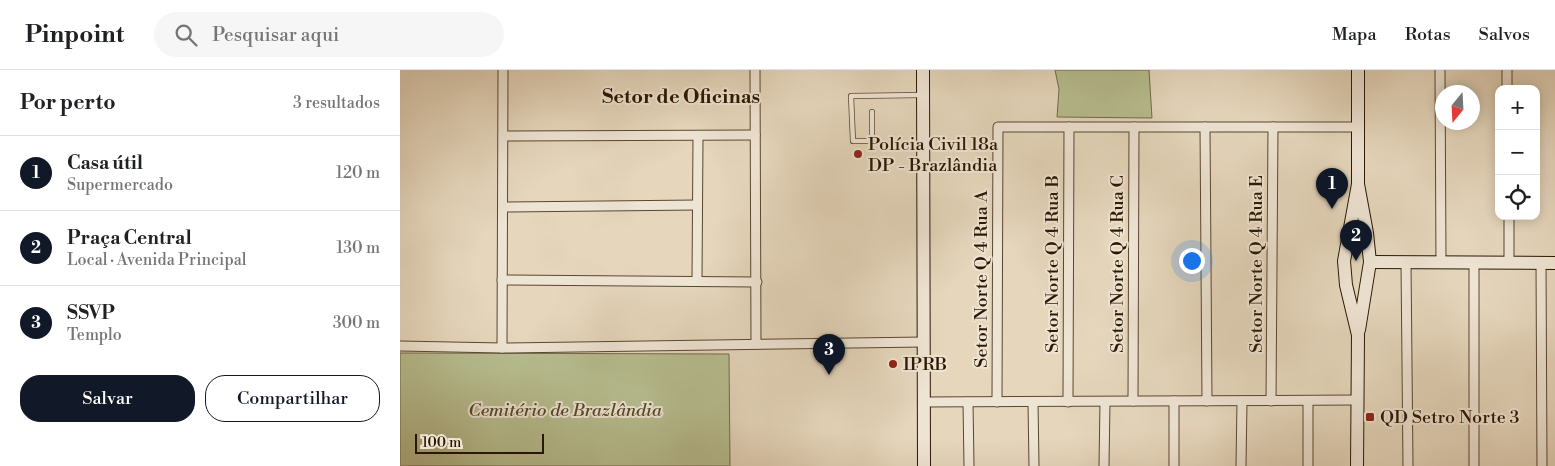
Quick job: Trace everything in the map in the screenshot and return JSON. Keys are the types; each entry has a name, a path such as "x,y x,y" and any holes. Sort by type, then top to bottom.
{"street":[{"path":"502,348 503,70"},
{"path":"755,70 756,344"},
{"path":"923,70 924,466"},
{"path":"1357,466 1358,335 1368,284 1370,262 1358,184 1358,70"},
{"path":"1440,70 1442,262"},
{"path":"1507,70 1507,85"},
{"name":"Setor Norte Q 4 Rua A","path":"996,402 998,127 1069,127"},
{"path":"1069,127 1358,127"},
{"name":"Setor Norte Q 4 Rua B","path":"1068,402 1069,127"},
{"name":"Setor Norte Q 4 Rua C","path":"1133,401 1134,127"},
{"path":"1205,127 1207,401"},
{"name":"Setor Norte Q 4 Rua E","path":"1271,401 1273,127"},
{"path":"503,136 698,137 755,135"},
{"path":"697,281 698,137"},
{"path":"1358,184 1347,234 1344,261 1346,285 1358,335"},
{"path":"503,208 697,205"},
{"path":"1508,220 1509,262"},
{"path":"1347,234 1356,228 1367,233"},
{"path":"1370,262 1555,262"},
{"path":"1406,262 1408,466"},
{"path":"1474,262 1474,466"},
{"path":"1541,262 1542,466"},
{"path":"502,280 757,282"},
{"path":"1346,285 1357,291 1362,290 1368,284"},
{"path":"400,346 502,348 924,342"},
{"path":"1308,400 1308,466"},
{"path":"924,402 1357,400"},
{"path":"1174,401 1174,466"},
{"path":"1241,466 1242,401"},
{"path":"968,402 969,466"},
{"path":"1033,402 1034,466"},
{"path":"1104,466 1105,402"}],"lane":[{"path":"872,112 872,141 852,141 851,96 923,96"}],"green space":[{"path":"1055,70 1149,70 1152,118 1057,117 1059,89"},
{"name":"Cemitério de Brazlândia","path":"400,353 729,354 730,466 400,466"}],"place":[{"name":"Polícia Civil 18a DP - Brazlândia","path":"858,154"},
{"name":"Casa útil","path":"1332,209"},
{"name":"Praça Central","path":"1356,261"},
{"name":"IPRB","path":"893,364"},
{"name":"SSVP","path":"829,375"},
{"name":"QD Setro Norte 3","path":"1370,417"}],"district":[{"name":"Setor de Oficinas","path":"681,97"}]}
